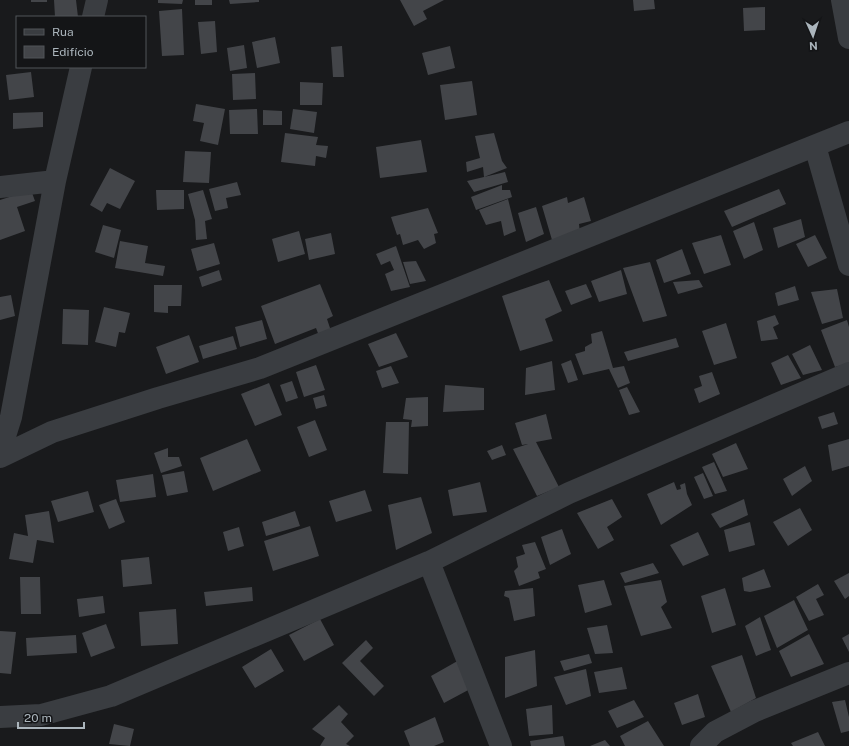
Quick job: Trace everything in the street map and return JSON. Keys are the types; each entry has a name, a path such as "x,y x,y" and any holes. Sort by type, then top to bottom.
{"street":[{"path":"93,16 97,0"},
{"path":"842,0 849,38"},
{"path":"0,452 11,417 55,181 81,68"},
{"path":"0,457 52,432 158,398 260,368 849,132"},
{"path":"815,146 849,265"},
{"path":"0,187 55,181"},
{"path":"0,717 41,715 111,696 429,562 569,494 849,373"},
{"path":"429,562 501,746"},
{"path":"701,746 715,732 756,711 849,673"}],"building":[{"path":"31,0 47,0 47,2 31,2"},
{"path":"54,0 76,0 78,16 55,16"},
{"path":"158,0 183,0 182,4 158,3"},
{"path":"195,0 212,0 212,5 195,5"},
{"path":"229,0 259,0 259,2 230,4"},
{"path":"400,0 444,0 423,11 427,19 414,26"},
{"path":"633,0 654,0 655,9 634,11"},
{"path":"765,7 765,30 744,31 743,8"},
{"path":"182,9 184,55 162,56 159,11"},
{"path":"215,21 217,52 201,54 198,22"},
{"path":"275,37 280,63 257,68 252,42"},
{"path":"244,45 247,68 230,71 227,48"},
{"path":"342,46 344,77 333,77 331,47"},
{"path":"450,46 455,68 428,75 422,53"},
{"path":"31,72 34,97 9,100 6,75"},
{"path":"255,73 256,99 233,100 232,74"},
{"path":"472,81 477,115 445,120 440,85"},
{"path":"300,82 323,83 322,105 300,105"},
{"path":"196,104 225,109 218,145 200,141 204,123 193,121"},
{"path":"257,109 258,134 230,134 229,110"},
{"path":"293,109 317,112 314,133 290,129"},
{"path":"263,110 282,111 282,125 263,125"},
{"path":"43,112 43,127 13,129 13,113"},
{"path":"285,133 318,137 316,145 328,146 326,158 316,156 315,166 281,162"},
{"path":"494,133 502,161 507,168 484,177 483,167 467,172 466,162 480,158 475,136"},
{"path":"421,140 427,172 380,178 376,147"},
{"path":"185,151 211,152 209,183 183,182"},
{"path":"110,168 135,181 120,209 107,203 102,212 90,205"},
{"path":"505,172 508,182 474,192 467,181"},
{"path":"237,182 241,195 226,198 228,208 215,211 209,189"},
{"path":"502,185 502,190 510,190 512,197 476,210 471,197"},
{"path":"779,189 786,204 732,227 724,211"},
{"path":"31,190 35,201 17,207 25,231 0,240 0,200"},
{"path":"156,190 184,190 184,209 157,210"},
{"path":"203,190 212,219 205,221 207,239 196,240 195,220 188,194"},
{"path":"567,197 568,203 584,197 591,221 579,224 580,234 552,240 542,206"},
{"path":"508,199 516,231 504,236 501,221 486,225 479,210"},
{"path":"536,207 544,234 526,242 518,213"},
{"path":"428,208 438,233 434,234 436,243 424,249 418,240 403,245 400,234 397,235 391,217"},
{"path":"801,219 805,237 778,248 773,228"},
{"path":"754,222 763,250 744,259 733,231"},
{"path":"103,225 121,230 114,258 95,252"},
{"path":"299,231 305,254 278,262 272,239"},
{"path":"331,233 335,254 309,260 305,239"},
{"path":"721,235 731,265 704,274 692,243"},
{"path":"815,235 827,258 808,267 796,244"},
{"path":"120,241 148,246 145,263 165,266 163,276 115,268"},
{"path":"214,243 220,264 197,271 191,249"},
{"path":"396,246 410,287 391,291 385,274 394,270 390,261 381,265 376,254"},
{"path":"682,249 691,274 664,283 656,260"},
{"path":"416,261 426,281 410,284 403,262"},
{"path":"650,262 667,316 643,322 623,268"},
{"path":"219,270 222,280 202,287 199,277"},
{"path":"621,270 627,294 599,302 591,281"},
{"path":"549,280 562,311 545,319 553,341 520,351 502,296"},
{"path":"699,280 703,287 678,294 673,282"},
{"path":"320,284 333,316 327,319 331,331 319,336 316,328 275,344 261,306"},
{"path":"586,284 592,297 571,305 565,291"},
{"path":"154,285 182,285 181,306 168,306 168,313 154,312"},
{"path":"795,286 799,300 778,306 775,293"},
{"path":"837,289 843,318 822,324 811,292"},
{"path":"11,295 15,316 0,320 0,297"},
{"path":"104,307 130,313 125,333 119,332 116,347 95,342"},
{"path":"63,309 89,310 88,345 62,344"},
{"path":"775,315 779,324 773,327 778,339 761,341 757,321"},
{"path":"262,320 267,339 240,347 235,327"},
{"path":"847,320 849,327 849,363 835,367 821,330"},
{"path":"726,323 737,358 714,365 702,331"},
{"path":"602,331 613,368 624,366 630,383 618,388 609,369 583,375 575,354 585,351 585,347 592,343 591,334"},
{"path":"396,333 408,357 379,367 368,344"},
{"path":"189,335 199,362 166,374 156,347"},
{"path":"233,336 237,349 203,359 199,346"},
{"path":"676,338 679,347 628,361 624,352"},
{"path":"810,345 822,370 803,375 792,354"},
{"path":"788,355 801,378 781,385 771,363"},
{"path":"571,360 578,380 568,383 561,364"},
{"path":"552,361 555,390 525,395 526,368"},
{"path":"316,365 325,390 304,397 296,372"},
{"path":"391,366 399,383 382,388 376,371"},
{"path":"712,372 720,394 699,403 694,389 702,386 699,376"},
{"path":"292,381 298,398 286,402 280,385"},
{"path":"269,383 282,415 255,426 241,394"},
{"path":"445,385 484,388 484,410 443,412"},
{"path":"627,387 640,412 629,415 619,390"},
{"path":"324,395 327,406 316,409 313,398"},
{"path":"428,397 428,426 411,427 412,420 403,419 406,398"},
{"path":"834,412 838,424 822,429 818,417"},
{"path":"546,414 552,439 536,442 559,487 537,496 513,449 528,444 522,445 515,423"},
{"path":"315,420 327,450 309,457 297,427"},
{"path":"386,422 409,422 408,474 383,473"},
{"path":"247,439 261,471 213,491 200,458"},
{"path":"849,439 849,466 832,471 828,445"},
{"path":"736,443 748,469 723,477 712,454"},
{"path":"502,445 506,455 492,460 487,451"},
{"path":"168,448 168,457 179,457 182,466 161,473 154,453"},
{"path":"714,462 727,491 715,494 702,467"},
{"path":"805,466 812,481 792,496 783,479"},
{"path":"184,471 188,492 167,496 162,475"},
{"path":"703,473 713,496 704,499 694,477"},
{"path":"153,474 156,497 120,502 116,480"},
{"path":"480,482 487,512 453,516 448,490"},
{"path":"674,482 677,490 681,489 680,485 685,483 687,494 692,505 661,525 647,494"},
{"path":"365,490 372,511 336,522 329,501"},
{"path":"88,491 94,512 58,522 51,501"},
{"path":"421,497 432,533 396,550 388,505"},
{"path":"116,499 125,522 109,529 99,505"},
{"path":"612,499 622,517 607,527 614,540 598,549 577,513"},
{"path":"744,499 748,515 720,528 711,514"},
{"path":"800,508 812,530 788,546 773,522"},
{"path":"49,511 54,543 37,540 33,563 9,559 14,533 28,536 25,515"},
{"path":"295,511 300,526 266,536 262,522"},
{"path":"750,522 755,545 729,552 724,530"},
{"path":"310,526 319,556 273,571 264,541"},
{"path":"239,527 244,546 228,551 223,532"},
{"path":"562,529 571,554 550,565 541,537"},
{"path":"698,532 709,555 683,566 670,545"},
{"path":"535,542 546,569 538,572 540,578 519,586 514,571 518,567 516,557 525,554 522,545"},
{"path":"149,557 152,584 123,587 121,560"},
{"path":"653,563 659,573 625,583 620,573"},
{"path":"764,569 771,587 750,592 744,591 742,578"},
{"path":"849,573 849,596 845,599 834,581"},
{"path":"20,577 40,577 41,614 21,614"},
{"path":"604,580 612,605 585,613 578,585"},
{"path":"661,580 667,602 661,607 672,628 641,636 624,586"},
{"path":"818,584 824,595 816,599 824,615 809,621 796,597"},
{"path":"252,587 253,601 206,606 204,592"},
{"path":"533,588 535,616 514,621 509,598 504,596 505,591"},
{"path":"725,588 736,625 712,633 701,596"},
{"path":"103,596 105,613 79,617 77,599"},
{"path":"794,600 808,630 777,648 764,616"},
{"path":"176,609 178,644 141,646 139,612"},
{"path":"760,617 771,650 756,656 745,626"},
{"path":"320,619 334,645 304,661 289,635"},
{"path":"106,624 115,648 91,657 82,633"},
{"path":"607,625 613,653 595,654 587,628"},
{"path":"0,631 16,632 11,674 0,673"},
{"path":"809,634 824,664 791,677 779,651"},
{"path":"849,634 849,652 842,638"},
{"path":"76,635 77,653 27,656 26,638"},
{"path":"366,640 373,648 360,661 384,686 374,696 342,663"},
{"path":"271,649 284,671 255,688 242,667"},
{"path":"535,650 537,686 505,698 505,657"},
{"path":"589,654 592,663 564,671 560,661"},
{"path":"742,655 756,698 731,712 711,666"},
{"path":"461,659 472,688 444,703 431,676"},
{"path":"622,667 627,689 599,693 594,672"},
{"path":"586,669 591,696 566,705 554,677"},
{"path":"698,694 705,717 682,725 674,703"},
{"path":"634,700 644,717 617,728 608,711"},
{"path":"845,700 849,717 849,731 841,733 832,702"},
{"path":"339,705 348,714 341,722 354,736 346,744 350,746 320,746 325,738 312,729"},
{"path":"552,705 553,734 529,736 526,709"},
{"path":"435,717 444,742 434,746 410,746 404,731"},
{"path":"648,721 664,746 625,746 620,736"},
{"path":"114,724 134,729 130,746 109,744"},
{"path":"818,732 825,746 793,746 791,743"},
{"path":"563,736 565,746 531,746 530,741"},
{"path":"605,740 610,746 590,746"}]}
